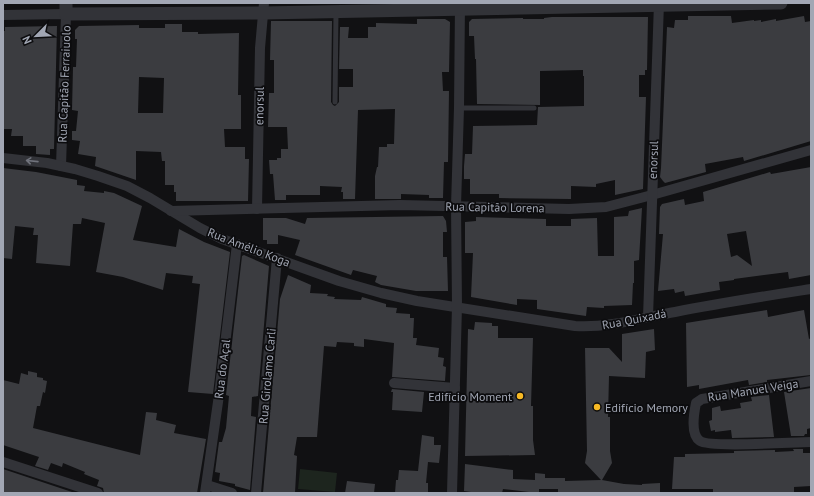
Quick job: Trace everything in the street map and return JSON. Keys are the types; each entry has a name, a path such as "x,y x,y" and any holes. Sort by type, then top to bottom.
{"street":[{"path":"3,14 66,9 264,8 336,11 460,6 781,3"},
{"name":"enorsul","path":"648,317 659,5"},
{"path":"452,493 457,306 456,206 460,6"},
{"name":"enorsul","path":"257,209 260,48 264,8"},
{"name":"Rua Capitão Ferraiuolo","path":"61,166 66,9"},
{"name":"Rua Capitão Lorena","path":"171,211 400,205 570,209 606,207 811,150"},
{"name":"Rua Amélio Koga","path":"3,158 61,166 127,186 200,228 237,244 339,281 380,293 418,301 457,306"},
{"name":"Rua do Açal","path":"206,489 237,244"},
{"name":"Rua Girolamo Carli","path":"256,493 277,258"},
{"name":"Rua Quixadá","path":"457,306 575,326 591,327 610,325 811,289"},
{"name":"Rua Manuel Veiga","path":"811,381 708,397 696,403 694,413 694,430 697,438 701,442 708,444 811,442"},
{"path":"394,383 455,388"},
{"path":"3,462 98,493"},
{"path":"206,489 232,493"}],"lane":[{"path":"335,102 336,11"},
{"path":"459,108 534,108"}],"shaded area":[{"path":"300,469 337,473 335,492 298,489"}],"building":[{"path":"688,16 731,16 732,23 754,20 761,20 761,22 776,19 776,21 804,16 805,22 811,21 811,141 744,161 743,157 705,164 706,172 665,183 663,181 660,177 667,27 674,28 675,20 688,20"},
{"path":"552,17 648,17 647,70 645,70 645,75 639,75 639,97 646,97 643,189 615,195 615,180 596,184 596,187 571,186 571,199 499,198 499,194 470,194 470,179 464,179 464,166 465,154 472,154 473,126 537,125 538,107 584,106 584,76 583,70 540,71 540,105 477,104 474,36 469,36 469,22 472,19 544,19"},
{"path":"417,19 445,19 450,22 449,72 442,72 443,91 449,91 448,162 444,162 443,198 429,198 429,195 401,194 401,199 375,199 375,176 378,167 379,147 387,147 387,144 394,144 395,109 358,110 355,199 343,199 343,192 341,192 342,187 320,186 320,195 286,195 286,200 275,200 273,174 270,174 269,160 277,160 277,158 281,158 281,149 288,149 287,127 268,127 269,93 274,93 274,60 270,60 271,21 332,21 331,102 335,106 339,102 339,87 353,87 353,69 339,69 340,27 349,27 348,38 368,38 368,27 376,27 376,23 417,24"},
{"path":"165,24 182,24 182,32 198,32 198,34 239,33 238,95 241,95 241,129 224,129 225,147 245,147 245,159 249,159 248,201 176,201 174,185 165,185 165,161 162,161 161,152 136,151 136,180 95,166 96,157 78,154 80,141 72,140 72,131 76,131 78,111 72,110 73,67 76,67 77,39 75,39 75,30 79,26 139,25 139,28 165,28","holes":["139,77 164,78 163,113 138,113"]},
{"path":"57,26 54,149 50,149 50,155 36,154 36,146 23,146 23,136 11,136 12,129 3,129 3,31 5,31 5,27"},
{"path":"811,167 811,275 789,279 788,272 734,279 719,282 720,290 685,296 684,291 675,293 674,289 658,291 663,234 659,234 660,207 662,204 684,199 685,205 704,201 703,192 770,172 771,174","holes":["746,231 752,266 737,255 731,257 727,234"]},
{"path":"3,168 36,172 77,180 77,185 85,186 84,191 104,193 104,191 114,193 142,206 133,240 176,247 179,229 204,242 230,252 213,394 188,392 200,284 192,283 193,276 166,273 163,290 123,277 96,272 105,223 82,218 81,224 73,224 70,266 36,263 38,235 33,235 34,228 15,226 12,259 3,258"},
{"path":"642,208 639,260 634,261 632,305 604,306 604,308 587,307 586,316 537,309 537,300 517,299 517,305 471,297 473,253 465,253 465,222 476,221 476,217 546,219 546,226 571,226 571,219 597,218 598,256 614,256 614,217 628,216 629,211"},
{"path":"443,216 446,221 447,232 443,232 443,257 447,257 448,291 416,291 381,285 375,282 377,276 353,270 351,275 295,255 300,240 278,235 278,244 267,244 267,240 263,240 263,218 286,218 305,224 307,218"},
{"path":"244,255 269,266 258,396 252,397 251,416 256,417 250,490 235,486 235,484 219,481 220,473 215,472 219,442 222,442 226,428 229,396 226,395 242,256"},
{"path":"288,275 311,285 310,293 328,294 327,296 335,297 334,299 361,300 362,297 386,304 386,307 397,308 396,313 410,314 410,318 414,318 413,338 417,338 416,345 439,348 438,357 444,358 443,366 446,367 445,381 392,377 394,343 364,339 364,347 354,346 354,343 337,342 336,347 324,346 317,437 297,437 294,455 297,456 295,493 263,493 280,299"},
{"path":"767,310 768,317 804,310 809,339 811,338 811,375 767,380 767,382 749,385 748,380 699,389 699,385 687,387 686,323"},
{"path":"475,322 492,323 492,326 498,326 498,338 533,338 531,406 533,406 533,440 535,455 465,456 468,329 474,330"},
{"path":"654,329 655,350 646,352 645,378 609,376 608,417 610,417 610,451 612,463 602,480 624,484 642,485 660,483 660,493 558,493 558,489 539,489 539,493 503,489 502,493 471,493 464,491 465,464 513,470 513,479 535,480 535,473 545,474 545,478 565,478 565,481 601,480 585,463 587,451 585,348 609,348 622,362 622,334"},
{"path":"28,371 37,373 37,377 43,378 43,380 47,381 45,393 43,392 40,406 37,406 33,428 140,455 146,412 157,413 156,420 176,425 174,433 206,439 197,493 104,493 103,488 97,486 99,480 84,474 85,472 63,463 62,467 51,463 48,470 35,466 39,457 3,445 3,380 19,384 21,373 28,375"},
{"path":"811,388 811,428 807,429 807,434 804,436 791,436 784,392"},
{"path":"392,389 424,392 422,412 392,410"},
{"path":"769,395 774,437 732,438 731,430 711,431 709,421 712,420 712,408 720,406 721,411 741,408 740,403 752,401 751,397"},
{"path":"422,435 434,437 434,445 441,445 439,463 428,462 426,483 428,483 428,493 395,493 396,480 398,480 399,470 418,471"},
{"path":"793,449 803,449 803,453 811,453 811,486 794,487 794,493 713,493 713,489 672,489 674,457 685,457 685,454 734,453 734,451 794,451"},
{"path":"3,469 72,492 72,493 3,493"},
{"path":"347,481 375,484 374,493 345,493"}],"place":[{"name":"Edifício Moment","path":"520,396"},
{"name":"Edifício Memory","path":"597,407"}]}
